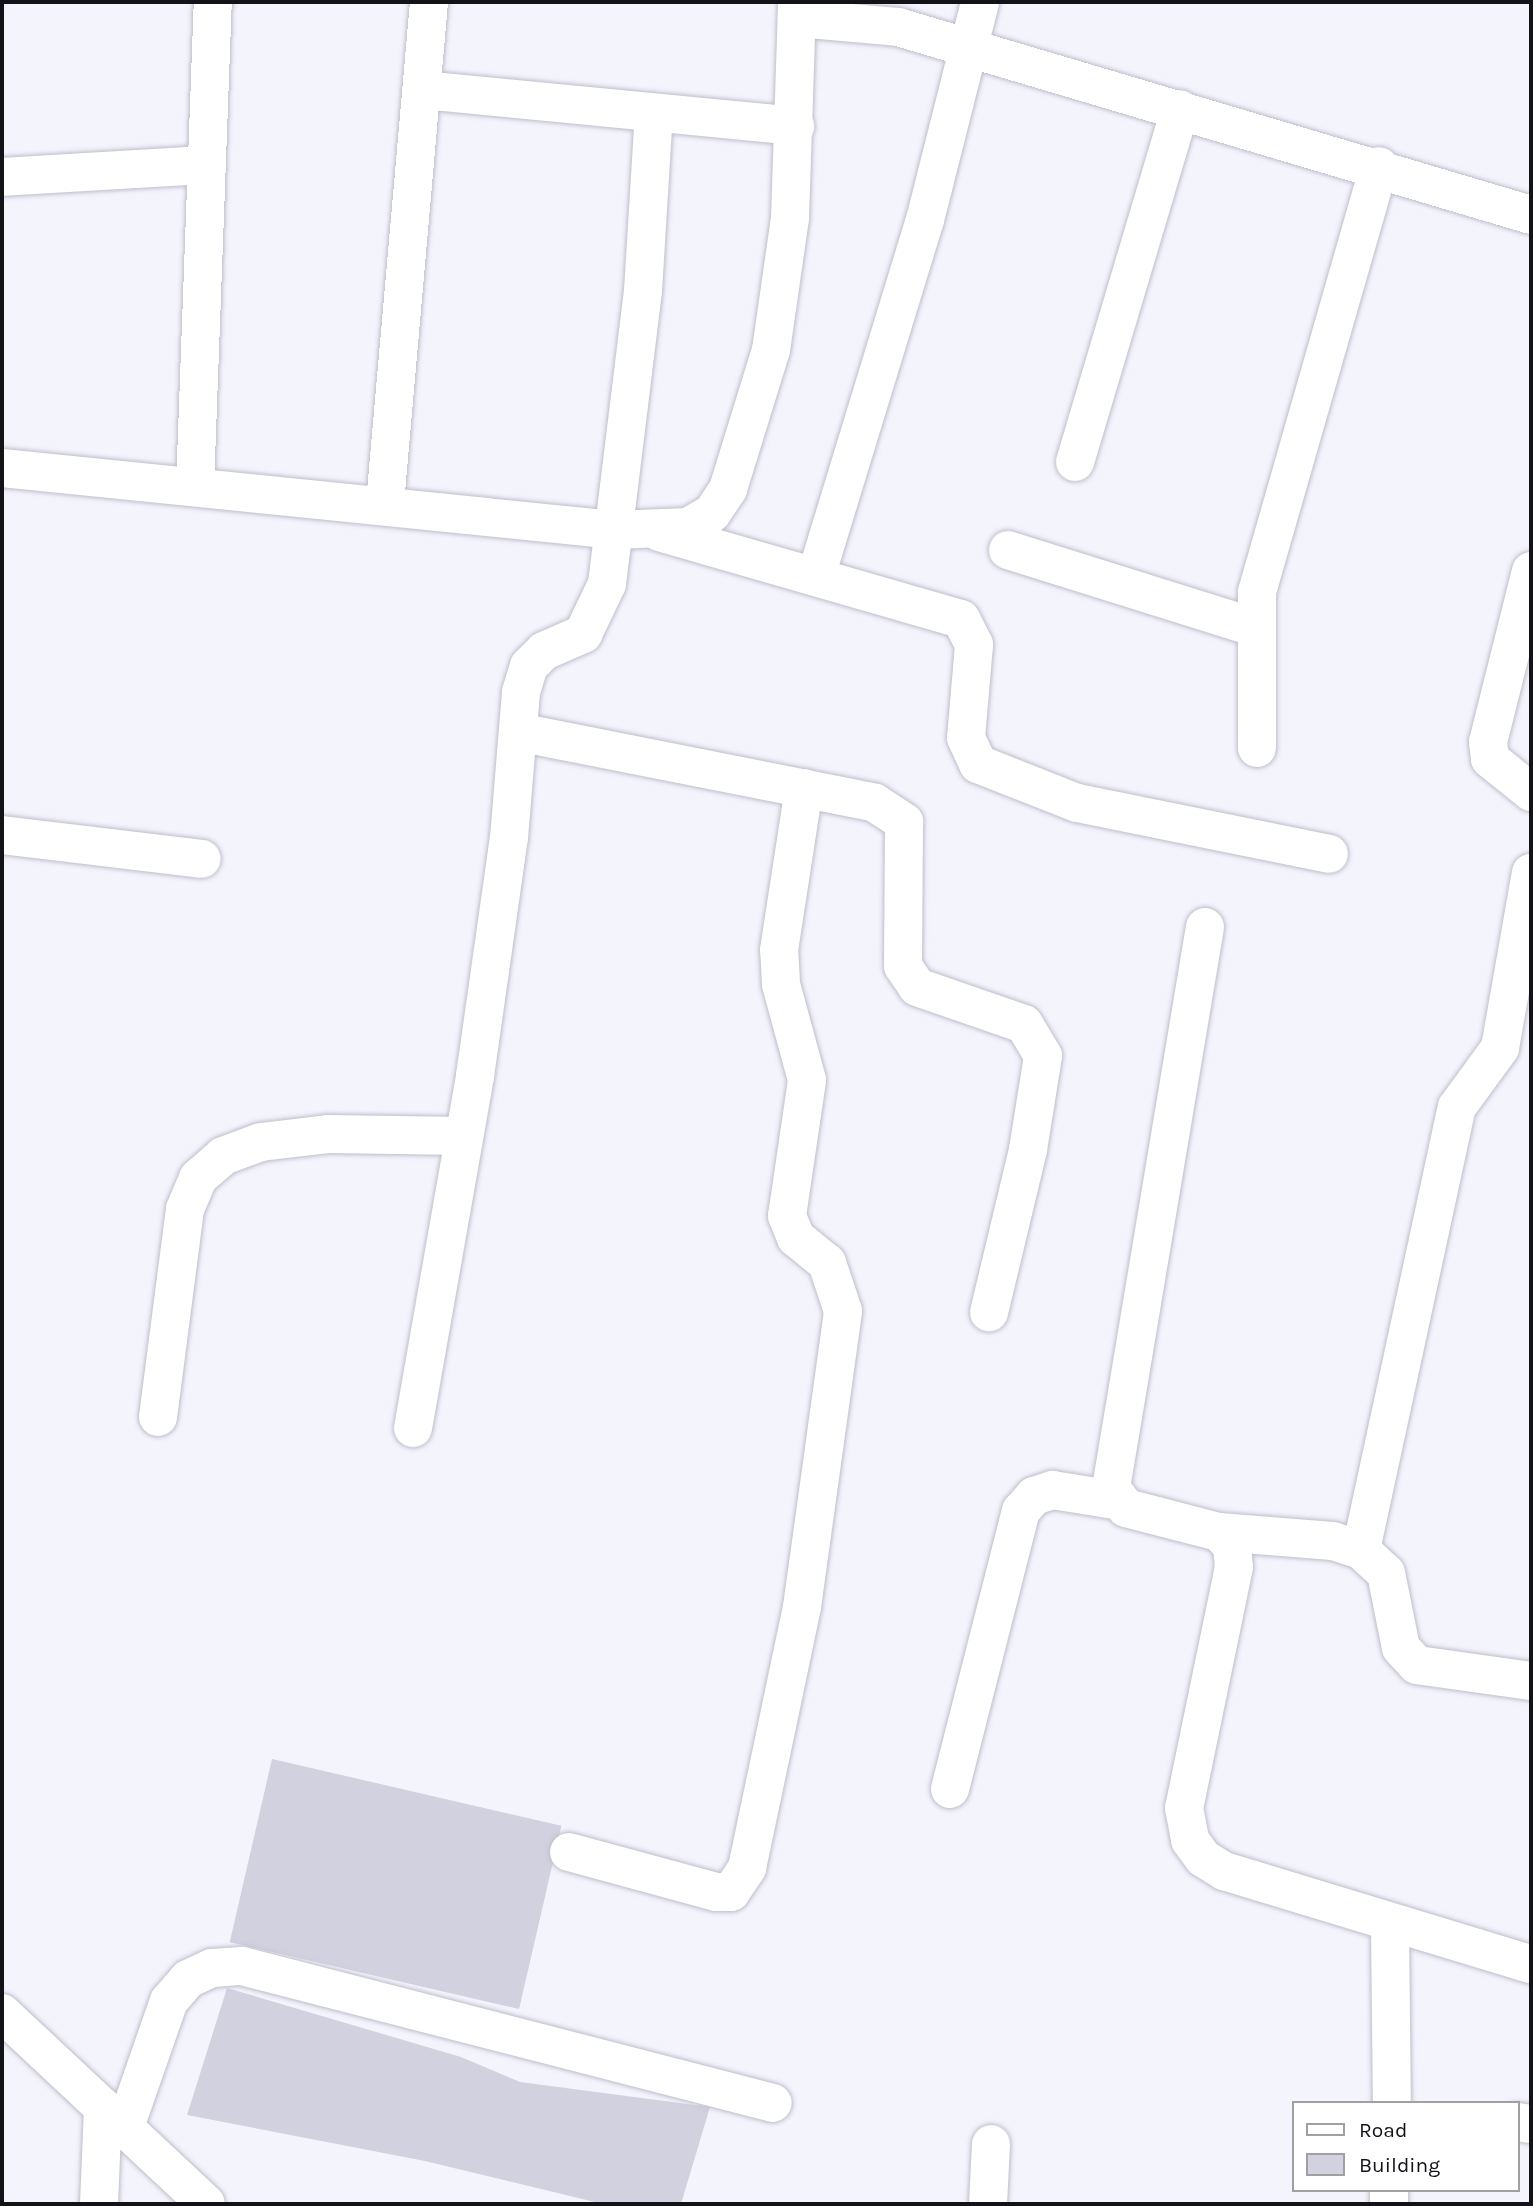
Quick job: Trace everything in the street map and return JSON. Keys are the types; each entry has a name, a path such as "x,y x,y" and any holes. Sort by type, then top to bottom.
{"street":[{"path":"195,487 214,2"},
{"path":"386,503 429,2"},
{"path":"816,576 925,220 965,47 980,2"},
{"path":"2,468 386,503 614,530 659,532 688,527 712,513 743,452 782,286 795,126 797,10 887,25 1379,166 1531,214"},
{"path":"422,90 795,126"},
{"path":"1075,462 1180,109"},
{"path":"413,1428 464,1136 529,666 544,651 583,634 598,612 614,530 643,292 654,113"},
{"path":"2,177 207,165"},
{"path":"1257,748 1254,627 1264,560 1379,166"},
{"path":"659,532 948,612 970,629 966,738 978,764 1077,803 1329,855"},
{"path":"1009,550 1254,627"},
{"path":"1531,570 1488,742 1490,758 1531,792"},
{"path":"518,732 876,803 904,822 900,940 903,966 917,987 1024,1024 1036,1035 1041,1083 989,1312"},
{"path":"569,1852 716,1892 731,1892 747,1867 802,1607 843,1311 827,1263 796,1238 787,1216 807,1080 781,984 779,950 804,788"},
{"path":"2,835 202,859"},
{"path":"1361,1550 1457,1107 1500,1048 1531,873"},
{"path":"1114,1500 1120,1416 1205,927"},
{"path":"158,1417 185,1209 198,1178 223,1156 261,1142 328,1134 464,1136"},
{"path":"950,1789 1021,1511 1034,1496 1053,1490 1114,1500 1219,1532 1361,1550 1386,1573 1401,1648 1417,1665 1531,1681"},
{"path":"1219,1532 1232,1546 1234,1567 1192,1754 1184,1808 1190,1840 1203,1858 1224,1871 1390,1925 1531,1964"},
{"path":"1390,1925 1396,2101"},
{"path":"99,2204 114,2117 169,2001 188,1979 212,1968 242,1966 773,2103"},
{"path":"2,2013 206,2204"},
{"path":"989,2204 991,2144"}],"building":[{"path":"272,1759 561,1826 519,2009 230,1942"},
{"path":"227,1988 461,2057 520,2082 710,2107 681,2204 603,2204 425,2161 187,2115"}]}
